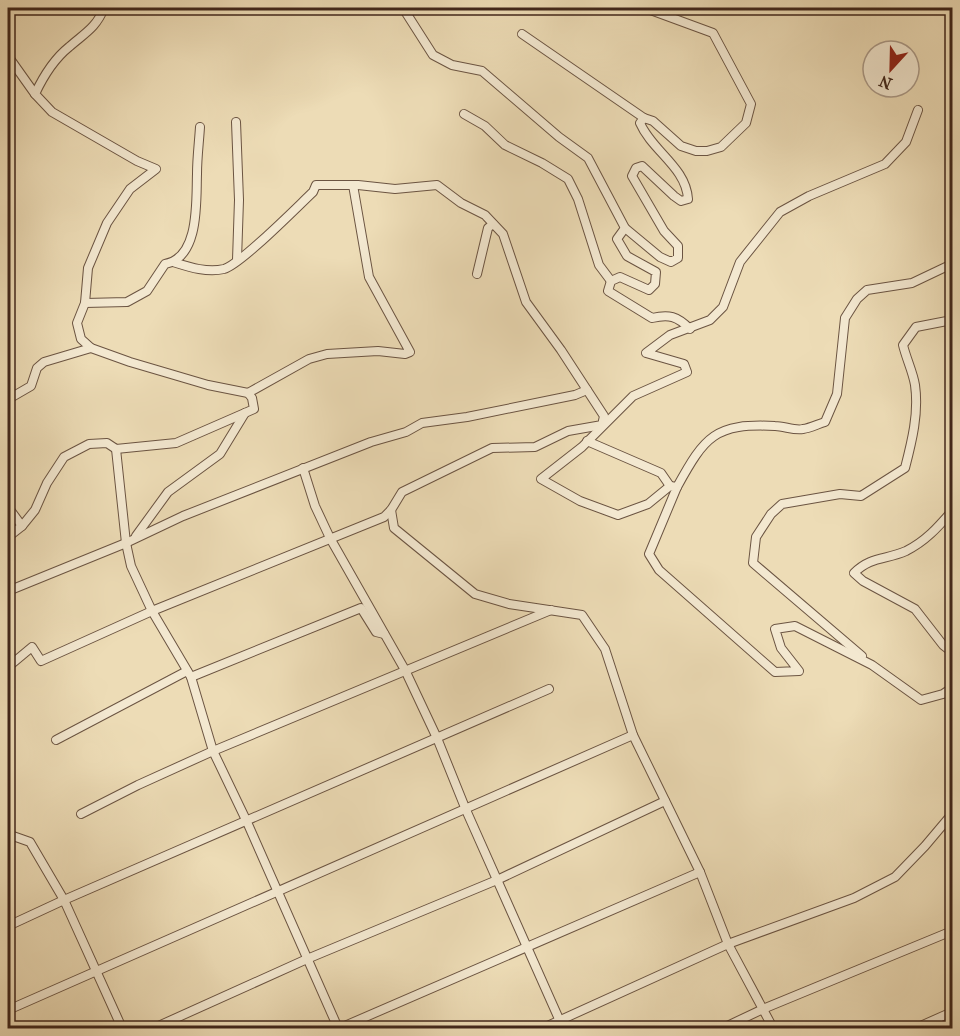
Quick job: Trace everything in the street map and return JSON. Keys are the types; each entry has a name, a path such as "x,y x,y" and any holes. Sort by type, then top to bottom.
{"street":[{"path":"35,94 53,63 68,47 88,33 104,8"},
{"path":"403,8 433,55 452,65 482,70 559,137 588,158 625,228 660,257 671,262 678,258 678,246 664,231 632,176 636,168 642,166 681,201 688,199 687,188 673,164 644,132 640,123 644,118"},
{"path":"522,34 644,118 653,121 681,146 696,151 721,147 746,123 751,104 713,33 645,8"},
{"path":"8,56 35,94 52,112 128,156 156,169 130,189 107,223 88,268 85,303 76,323 81,339 92,348 156,370 208,385 248,393 252,398 254,409 176,443 116,449 107,443 89,444 64,457 47,483 35,510 22,526 8,537"},
{"path":"674,486 648,504 618,515 580,501 541,479 587,441 633,396 687,372 684,364 646,353 670,335 710,320 723,307 740,262 780,212 809,196 885,164 906,142 918,110"},
{"path":"464,114 485,126 505,145 568,179 578,199 599,265 611,280"},
{"path":"236,122 239,200 237,260"},
{"path":"173,262 188,246 195,223 200,127"},
{"path":"85,303 127,302 147,291 165,264 173,262 208,270 226,268 312,192 316,185 353,185 395,189 437,186 461,203 485,215 503,234 526,302 604,416 602,425"},
{"path":"248,393 309,359 327,354 378,351 405,354 410,352 369,277 353,185"},
{"path":"477,274 488,228 493,224"},
{"path":"611,280 620,277 649,290 655,284 656,272 627,256 617,239 625,228"},
{"path":"872,664 795,626 775,629 781,648 799,671 774,672 659,570 649,554 674,486 710,439 725,429 753,425 801,430 825,422 837,394 845,318 857,299 867,290 912,283 952,264"},
{"path":"611,280 608,291 652,318 666,315 683,321 690,328"},
{"path":"952,320 916,327 903,345 915,384 915,423 905,468 861,496 840,494 782,504 771,514 756,537 753,563 872,664 921,700 943,694 952,688"},
{"path":"8,392 12,397 31,386 37,368 44,362 92,348"},
{"path":"8,591 303,468 371,442 406,432 422,423 478,415 575,395 587,390"},
{"path":"136,536 168,492 220,454 244,413"},
{"path":"8,667 32,647 41,661 152,611 384,516 391,510 402,492 492,448 535,447 568,431 602,425"},
{"path":"587,441 661,473 674,486"},
{"path":"116,449 126,543 131,566 152,611 189,674 213,751 339,1029 700,872"},
{"path":"303,468 315,506 330,538 405,670 437,738 466,810 529,948 561,1025"},
{"path":"8,507 22,526"},
{"path":"391,510 394,528 475,594 509,604 582,615 593,629 605,649 633,735 700,872 728,944 773,1029"},
{"path":"952,511 931,536 905,551 864,564 854,573 863,581 915,609 943,645 952,652"},
{"path":"56,740 189,674 361,609 376,632 384,634"},
{"path":"81,814 213,751 553,609"},
{"path":"8,926 549,690"},
{"path":"8,1010 633,735"},
{"path":"154,1029 307,959 497,880 665,801"},
{"path":"543,1029 561,1025 728,944 854,898 895,877 952,814"},
{"path":"8,837 12,836 30,842 64,900 122,1029"},
{"path":"723,1029 763,1009 952,931"},
{"path":"916,1029 952,1012"}]}
